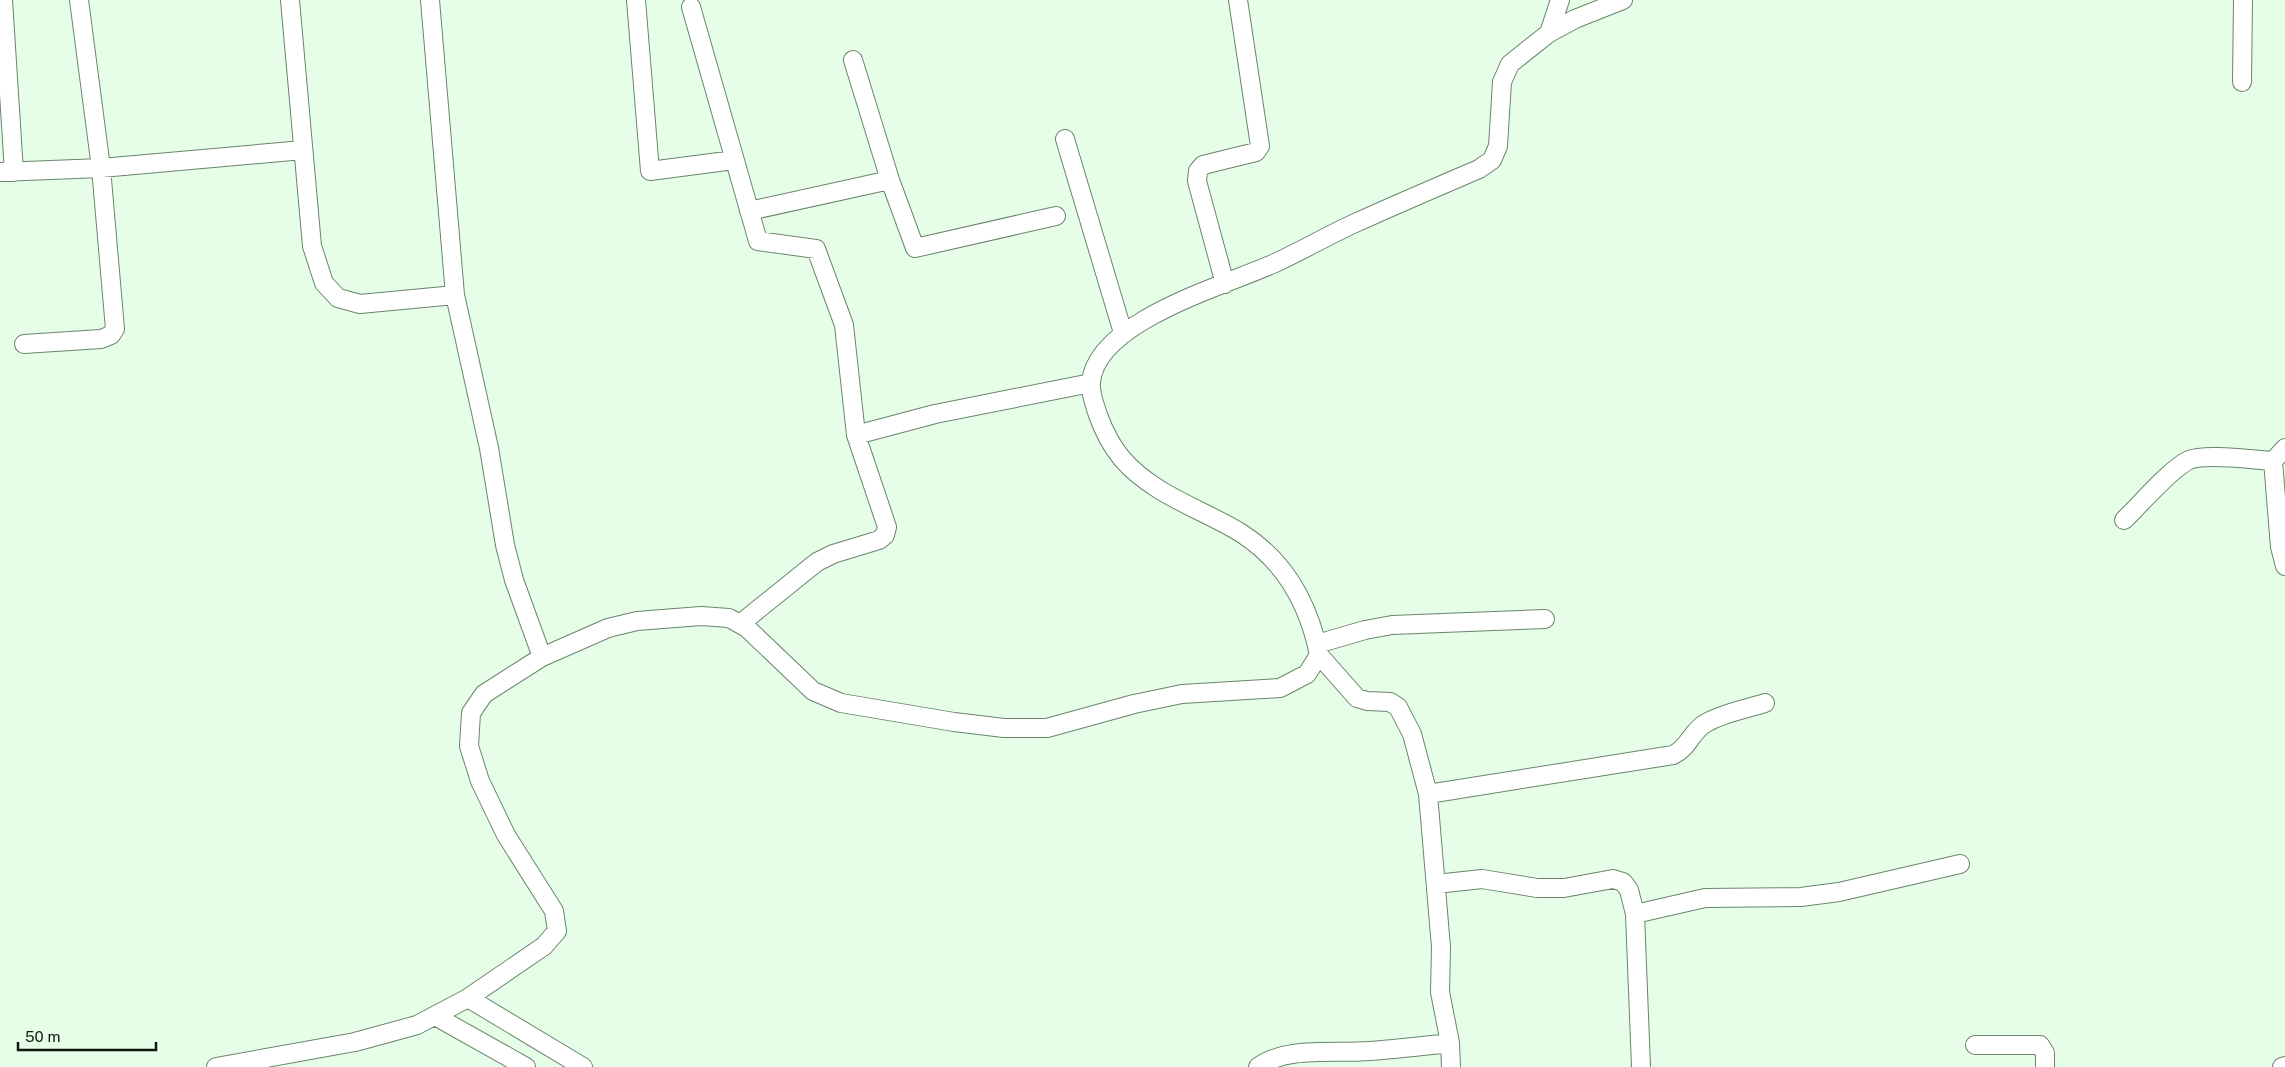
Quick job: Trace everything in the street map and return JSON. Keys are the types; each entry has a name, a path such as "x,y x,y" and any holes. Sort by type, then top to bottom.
{"street":[{"path":"3,0 7,172 101,168 303,150"},
{"path":"24,344 101,339 111,335 115,329 101,168 79,0"},
{"path":"290,0 312,246 324,283 338,298 360,304 455,295"},
{"path":"430,0 455,295 489,448 505,545 514,580 542,657"},
{"path":"636,0 650,170 734,160"},
{"path":"1226,284 1197,181 1198,171 1203,166 1256,152 1260,146 1238,0"},
{"path":"1549,33 1560,0"},
{"path":"1451,1067 1450,1043 1440,992 1441,947 1428,794 1412,734 1398,707 1390,702 1367,701 1357,698 1318,650 1314,631 1303,602 1288,576 1269,556 1242,534 1159,490 1122,461 1104,432 1093,400 1091,383 1095,367 1106,350 1124,333 1164,308 1276,262 1352,224 1479,169 1492,160 1498,146 1502,82 1510,64 1549,33 1575,19 1623,0"},
{"path":"2242,82 2243,0"},
{"path":"691,7 758,241 816,249 844,324 856,435 887,527 885,535 880,540 833,554 817,562 740,624"},
{"path":"852,60 914,248 1056,216"},
{"path":"1065,139 1124,333"},
{"path":"749,211 890,180"},
{"path":"856,435 935,414 1091,383"},
{"path":"2285,448 2273,461 2280,547 2285,566"},
{"path":"2124,520 2178,468 2189,460 2201,458 2273,461"},
{"path":"216,1067 355,1042 417,1025 468,998 544,946 557,931 554,911 506,835 480,781 469,746 471,713 484,694 542,657 608,628 637,621 702,616 729,618 747,628 812,691 825,698 850,705 954,722 1004,728 1048,728 1134,704 1182,694 1280,688 1307,674 1318,650 1365,630 1392,626 1545,619"},
{"path":"1428,794 1673,755 1682,751 1697,730 1706,723 1765,703"},
{"path":"1635,914 1705,898 1801,897 1839,892 1960,864"},
{"path":"1436,884 1482,879 1537,888 1564,888 1613,879 1623,882 1629,890 1635,914 1640,1067"},
{"path":"468,998 583,1067"},
{"path":"435,1016 526,1067"},
{"path":"1258,1067 1274,1057 1292,1054 1368,1051 1450,1043"},
{"path":"1975,1045 2040,1045 2045,1053 2045,1067"}]}
